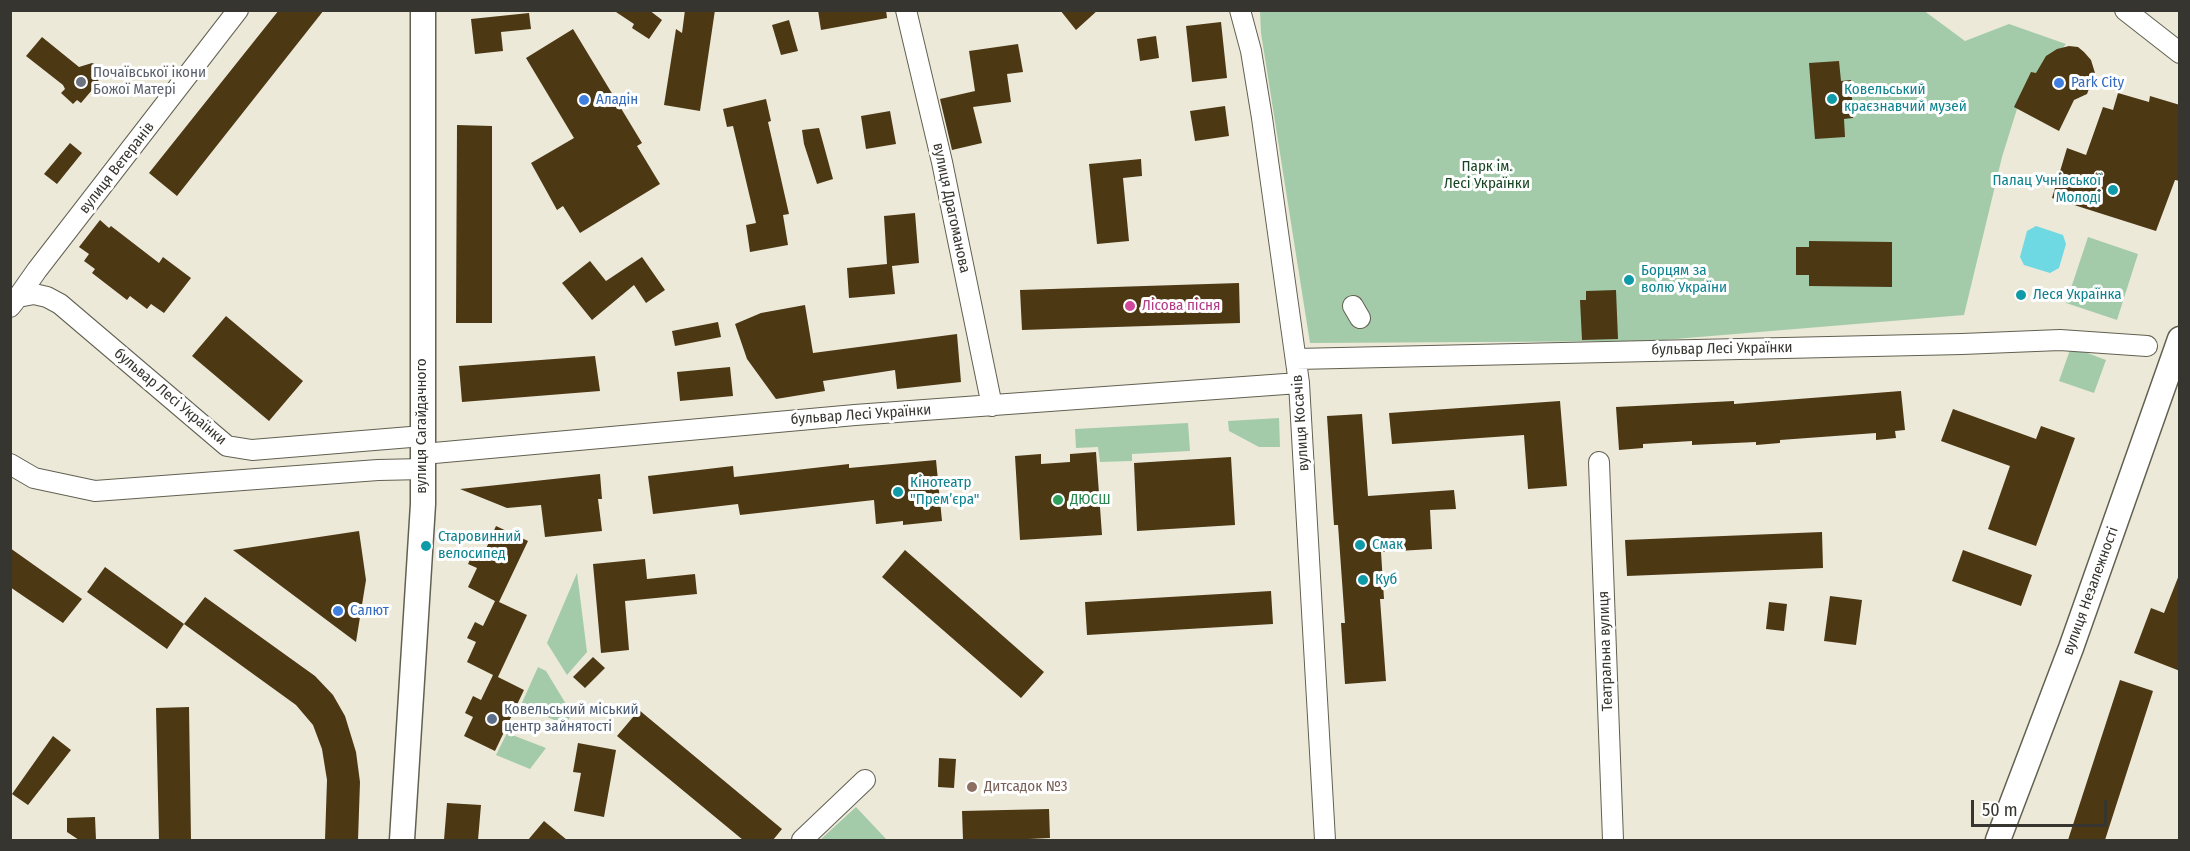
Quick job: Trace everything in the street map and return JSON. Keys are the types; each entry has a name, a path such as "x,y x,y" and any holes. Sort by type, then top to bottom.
{"main road":[{"name":"вулиця Сагайдачного","path":"402,840 423,453 423,10"},
{"name":"вулиця Незалежності","path":"1998,840 2071,648 2177,354"}],"street":[{"name":"вулиця Ветеранів","path":"14,302 238,10"},
{"name":"вулиця Драгоманова","path":"906,10 942,162 992,406"},
{"name":"вулиця Косачів","path":"1240,10 1251,51 1262,117 1299,383 1325,840"},
{"path":"2125,10 2180,53"},
{"name":"бульвар Лесі Українки","path":"14,302 34,294 47,297 60,304 228,446 252,450 423,453 855,415 1299,383"},
{"name":"бульвар Лесі Українки","path":"1296,359 2060,340 2147,345"},
{"name":"бульвар Лесі Українки","path":"10,464 34,478 95,491 378,470 423,453"},
{"name":"Театральна вулиця","path":"1599,462 1613,840"},
{"path":"802,840 865,780"}],"green space":[{"name":"Парк ім. Лесі Українки","path":"1923,10 1965,41 2009,24 2066,44 2021,96 2002,157 1964,315 1651,341 1310,343 1261,33 1260,11"},
{"path":"2088,237 2138,254 2117,320 2066,303"},
{"path":"2071,347 2106,360 2094,393 2059,381"},
{"path":"1279,418 1280,447 1259,447 1229,431 1228,421"},
{"path":"1188,423 1190,451 1132,454 1132,461 1100,462 1098,447 1076,448 1075,429"},
{"path":"577,573 587,652 567,675 547,643"},
{"path":"538,667 546,671 572,714 565,725 521,705"},
{"path":"507,733 546,748 530,769 496,755"},
{"path":"856,807 887,840 820,840"}],"water":[{"path":"2036,226 2063,235 2066,244 2059,268 2050,273 2024,265 2020,257 2027,231"}],"building":[{"path":"279,10 324,10 177,196 149,173"},
{"path":"613,10 649,10 662,20 649,39 632,28 634,24"},
{"path":"685,10 715,10 700,111 664,105 676,29 682,33"},
{"path":"818,10 886,10 887,18 821,30"},
{"path":"1060,10 1098,10 1076,30"},
{"path":"529,13 531,29 501,32 503,51 475,54 471,19"},
{"path":"789,20 798,51 781,55 772,25"},
{"path":"1221,22 1227,78 1192,82 1186,26"},
{"path":"573,29 642,143 637,146 660,184 580,233 563,206 557,210 531,163 574,138 526,58"},
{"path":"1156,36 1159,58 1140,61 1137,39"},
{"path":"42,37 79,67 92,63 100,70 98,83 81,103 77,100 73,104 61,93 65,89 63,85 26,56"},
{"path":"1018,44 1023,72 1007,74 1011,102 973,107 982,143 952,150 940,99 975,91 969,51"},
{"name":"Park City","path":"2069,46 2078,47 2084,52 2091,60 2095,73 2087,94 2074,100 2059,131 2014,107 2031,72 2036,73 2046,56 2057,49"},
{"name":"Ковельський краєзнавчий музей","path":"1839,61 1841,81 1851,80 1853,118 1844,119 1845,137 1815,139 1809,63"},
{"path":"2118,93 2149,102 2150,96 2180,105 2180,181 2175,180 2156,231 2052,198 2067,148 2086,155 2103,107 2113,110"},
{"path":"766,99 771,121 768,122 789,214 783,215 788,245 750,252 746,225 756,223 733,126 727,127 723,109"},
{"path":"1225,106 1229,136 1195,141 1190,111"},
{"path":"890,111 896,144 866,149 861,116"},
{"path":"457,125 492,126 492,323 456,323"},
{"path":"819,128 833,179 817,184 804,144 802,130"},
{"path":"70,143 82,153 57,184 44,174"},
{"path":"1141,159 1142,176 1123,178 1129,241 1097,244 1089,164"},
{"path":"915,213 919,263 892,266 895,294 849,298 847,268 887,264 884,216"},
{"path":"100,220 159,263 163,257 191,278 164,313 151,304 147,309 130,296 127,300 92,273 95,269 84,261 89,254 79,247"},
{"path":"1809,241 1892,242 1892,287 1809,286 1809,275 1796,275 1796,247 1809,247"},
{"path":"642,257 665,290 646,303 634,285 592,320 562,283 590,261 606,281"},
{"name":"Лісова пісня","path":"1239,283 1240,323 1022,330 1020,290"},
{"path":"1616,290 1618,339 1582,340 1580,300 1586,300 1586,291"},
{"path":"805,305 813,353 957,334 961,382 897,389 895,370 823,381 825,391 776,399 747,359 735,324 761,313"},
{"path":"226,316 303,381 269,421 192,356"},
{"path":"718,322 721,337 675,346 672,331"},
{"path":"595,356 600,391 462,402 459,366"},
{"path":"730,367 733,396 680,401 677,372"},
{"path":"1901,391 1905,430 1895,431 1896,438 1876,440 1876,433 1780,440 1780,443 1756,445 1756,442 1692,445 1692,441 1643,444 1643,448 1619,450 1616,407 1734,401 1734,404"},
{"path":"1560,401 1567,486 1528,489 1524,435 1392,444 1389,413"},
{"path":"1953,409 2036,439 2041,426 2075,438 2036,546 1988,529 2010,466 1941,441"},
{"path":"1362,414 1368,496 1454,490 1456,509 1430,510 1432,549 1381,552 1384,599 1380,599 1386,681 1345,684 1341,623 1345,623 1338,525 1334,525 1327,416"},
{"name":"ДЮСШ","path":"1096,452 1102,535 1020,540 1015,456 1041,454 1041,464 1070,462 1070,454"},
{"path":"1231,457 1235,525 1137,531 1134,463"},
{"path":"936,460 942,521 903,525 903,521 876,524 874,500 740,515 738,504 653,514 648,476 733,466 734,477 849,464 849,468"},
{"path":"600,474 602,499 598,499 602,531 545,537 541,505 507,508 460,489"},
{"path":"496,526 528,541 499,602 527,615 498,677 524,690 495,751 464,736 473,717 465,713 473,696 481,700 493,675 467,662 476,642 467,638 475,622 483,626 495,601 468,587 477,568 468,564 476,547 485,551"},
{"name":"Салют","path":"359,531 366,580 356,642 233,550"},
{"path":"1822,532 1823,568 1627,576 1625,540"},
{"path":"10,548 82,599 63,623 10,587"},
{"path":"905,550 1044,672 1021,698 882,577"},
{"path":"1963,550 2032,575 2021,606 1952,581"},
{"path":"645,559 647,579 695,574 697,594 625,601 629,650 601,653 593,564"},
{"path":"105,567 184,624 167,649 87,592"},
{"path":"2179,575 2180,671 2134,653 2151,608 2164,613"},
{"path":"1271,591 1273,624 1087,635 1085,602"},
{"path":"1830,596 1862,600 1856,645 1824,641"},
{"path":"205,597 315,676 333,695 345,716 356,752 360,782 358,840 325,840 327,780 322,749 313,725 296,705 184,624"},
{"path":"1769,602 1787,604 1784,631 1766,629"},
{"path":"593,657 605,668 585,688 573,677"},
{"path":"2120,680 2153,691 2105,840 2068,840"},
{"path":"189,707 191,840 159,840 156,708"},
{"path":"639,710 782,829 773,840 743,840 617,736"},
{"path":"53,736 71,750 28,805 12,794"},
{"path":"578,743 616,750 604,817 574,811 581,773 573,772"},
{"path":"939,758 956,759 954,788 938,787"},
{"path":"447,803 481,805 478,840 444,840"},
{"path":"1049,809 1050,838 963,840 962,811"},
{"path":"95,817 96,840 79,840 67,832 67,818"},
{"path":"544,821 567,840 528,840"}],"place":[{"name":"Почаївської ікони Божої Матері","path":"81,82"},
{"name":"Park City","path":"2059,83"},
{"name":"Ковельський краєзнавчий музей","path":"1832,99"},
{"name":"Аладін","path":"584,100"},
{"name":"Палац Учнівської Молоді","path":"2113,190"},
{"name":"Борцям за волю України","path":"1629,280"},
{"name":"Леся Українка","path":"2021,295"},
{"name":"Лісова пісня","path":"1130,306"},
{"name":"Кінотеатр \"Прем’єра\"","path":"898,492"},
{"name":"ДЮСШ","path":"1058,500"},
{"name":"Смак","path":"1360,545"},
{"name":"Старовинний велосипед","path":"426,546"},
{"name":"Куб","path":"1363,580"},
{"name":"Салют","path":"338,611"},
{"name":"Ковельський міський центр зайнятості","path":"492,719"},
{"name":"Дитсадок №3","path":"972,787"}]}
